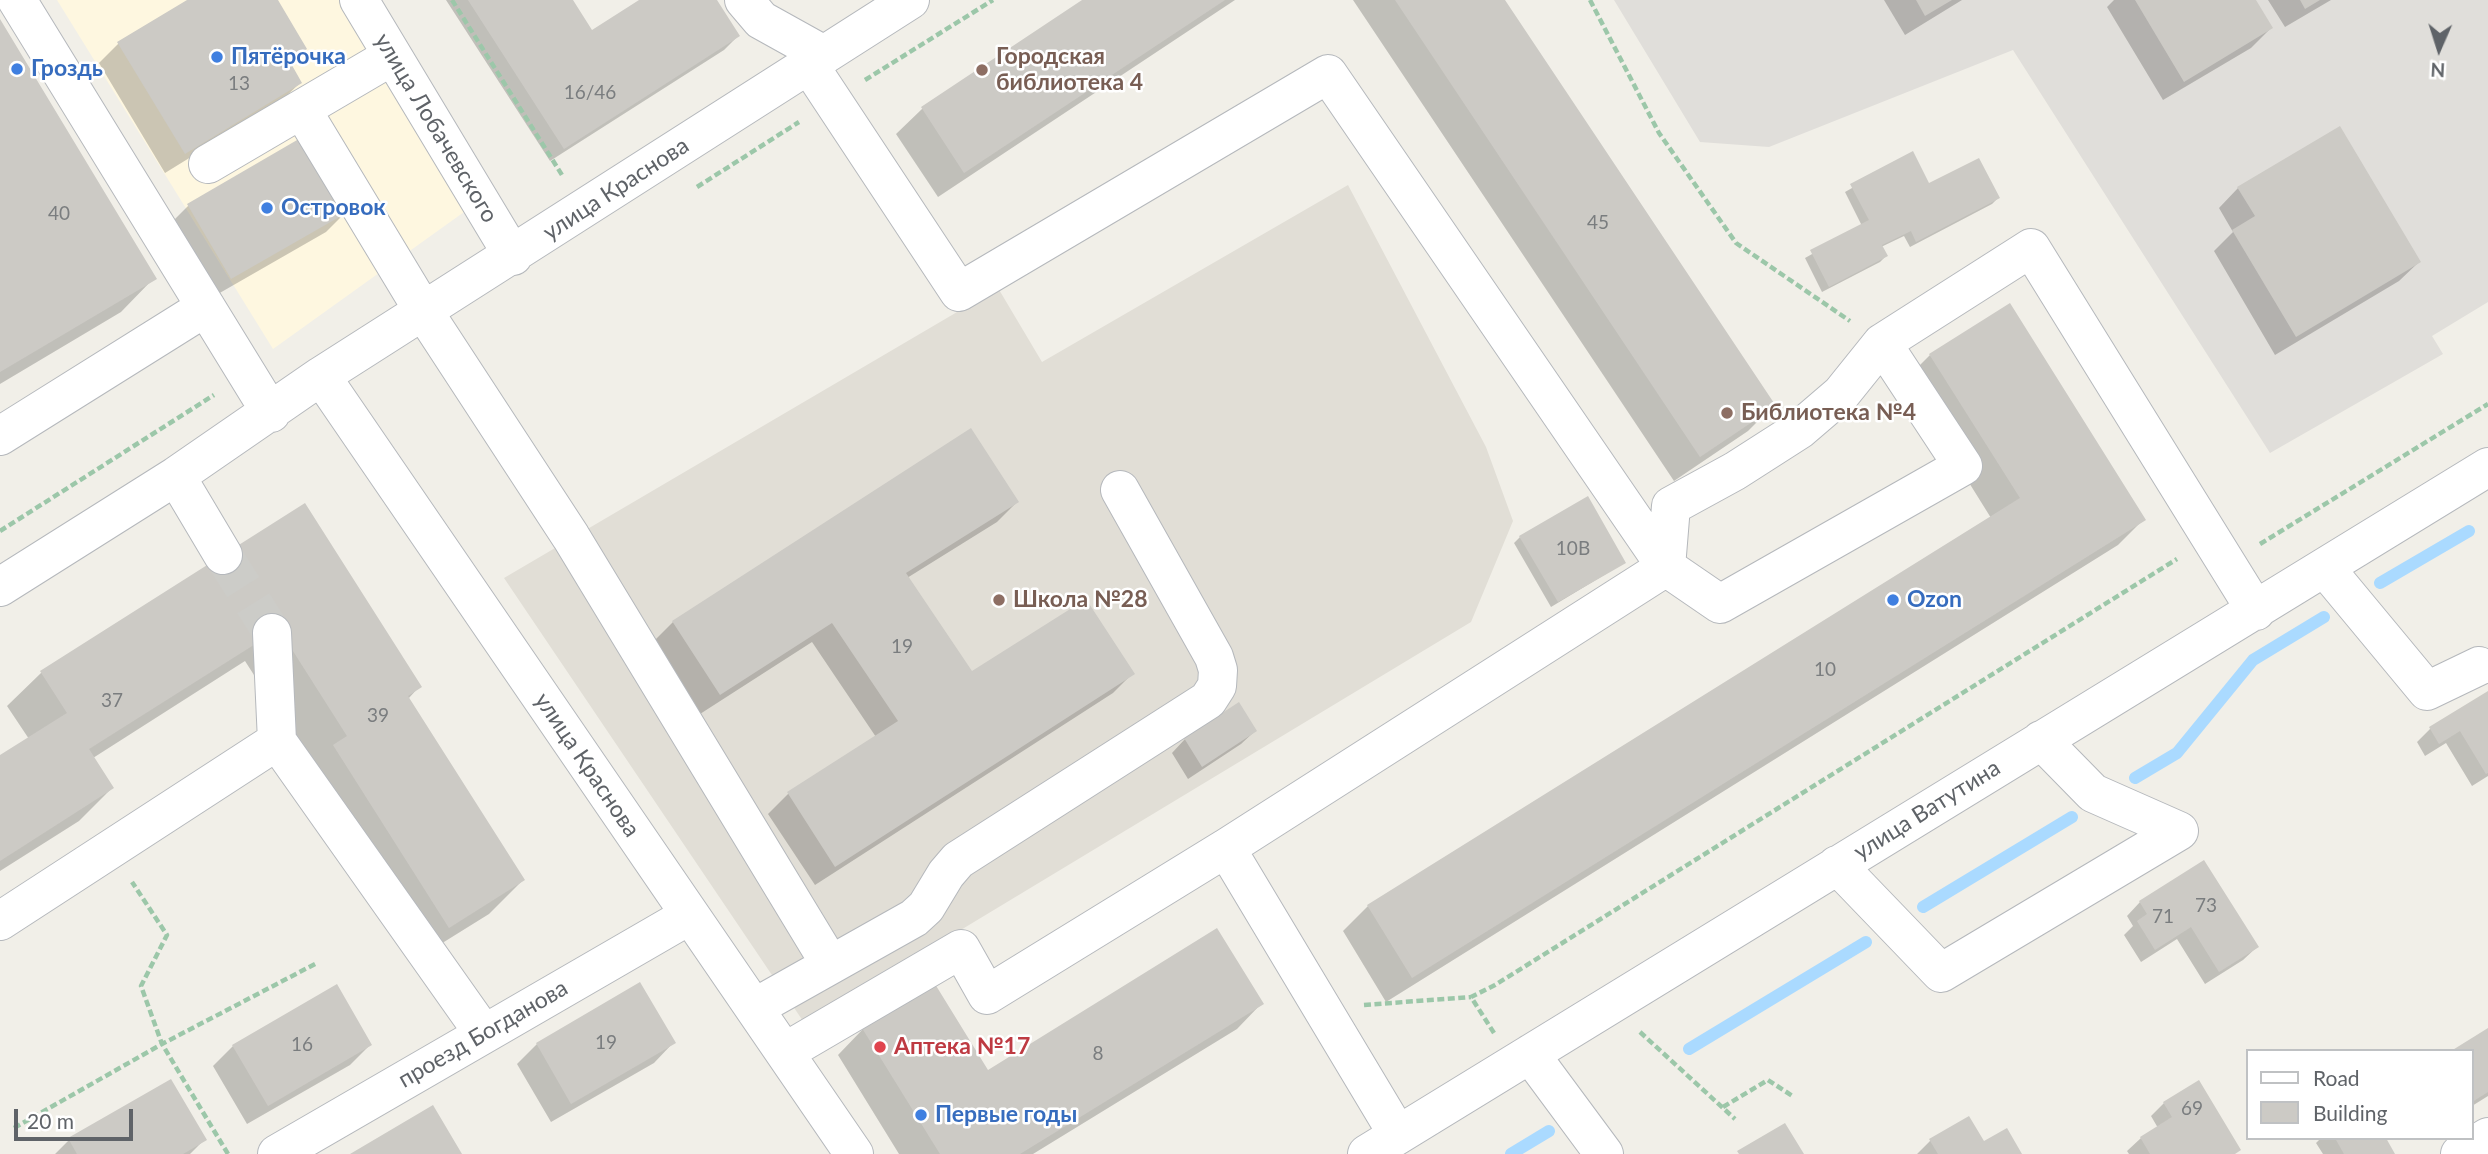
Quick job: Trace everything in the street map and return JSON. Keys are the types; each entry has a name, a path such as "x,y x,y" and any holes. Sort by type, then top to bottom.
{"street":[{"path":"18,0 271,413"},
{"name":"улица Лобачевского","path":"359,0 513,256"},
{"path":"744,0 761,20 816,60 958,292 1328,74 1666,567 1720,604 1963,466 1882,343"},
{"name":"улица Краснова","path":"0,587 176,476 321,376 513,256 910,0"},
{"path":"208,164 392,56"},
{"path":"302,110 424,312 571,537 830,964"},
{"path":"1666,567 1671,506 1735,471 1799,430 1841,394 1882,343 2031,248 2256,611"},
{"path":"0,436 206,307"},
{"name":"улица Краснова","path":"321,376 854,1154"},
{"path":"176,476 223,555"},
{"name":"улица Ватутина","path":"1383,1145 2040,740 2325,568 2482,482"},
{"path":"754,1008 914,918 926,907 958,860 1208,700 1217,686 1219,670 1214,657 1120,490"},
{"path":"785,1052 961,949 987,995 1226,848 1666,567"},
{"path":"2325,568 2427,691 2479,666"},
{"path":"272,633 277,741 484,1034"},
{"path":"1837,865 1941,973 2179,831 2092,793 2040,740"},
{"path":"0,921 277,741"},
{"path":"1226,848 1326,1016 1383,1145"},
{"name":"проезд Богданова","path":"277,1154 690,915"},
{"path":"1522,1059 1604,1154"},
{"path":"2460,1154 2488,1137"}],"path":[{"path":"452,0 566,182"},
{"path":"1590,0 1658,133 1737,243 1882,343"},
{"path":"1326,1016 1361,1005 1471,997 1495,985 2218,551 2488,404"},
{"path":"111,849 167,935 141,986 162,1044 228,1154"},
{"path":"15,1128 162,1044 317,963"},
{"path":"1471,997 1522,1059"},
{"path":"1611,1005 1735,1119"},
{"path":"1723,1107 1768,1080 1794,1097"}],"shaded area":[{"path":"57,0 351,0 478,202 273,349"},
{"path":"1614,0 2488,0 2488,302 2432,336 2443,354 2270,453 2013,50 1769,147 1700,142"},
{"name":"Школа №28","path":"1348,185 1486,447 1513,521 1471,622 805,1024 504,578 998,288 1042,362"}],"building":[{"path":"187,0 278,0 307,49 289,60 302,83 185,154 117,42"},
{"path":"468,0 573,0 592,30 639,0 717,0 740,36 564,149"},
{"path":"1082,0 1225,0 964,173 921,107"},
{"path":"1395,0 1505,0 1776,406 1700,457"},
{"path":"1916,0 1952,0 1925,16"},
{"path":"2135,0 2256,0 2273,28 2184,82"},
{"path":"2300,0 2320,0 2305,9"},
{"path":"0,19 157,279 0,372"},
{"path":"2340,126 2421,262 2296,337 2232,230 2255,216 2237,187"},
{"path":"304,136 348,212 231,279 187,204"},
{"path":"1913,151 1929,183 1979,158 2000,198 1916,242 1911,231 1882,245 1888,256 1829,287 1810,250 1869,220 1850,184"},
{"path":"2010,303 2146,520 1412,978 1367,905 2020,498 1929,354"},
{"path":"971,428 1019,502 906,573 972,671 1086,599 1135,674 835,867 787,792 898,721 832,623 720,695 672,621"},
{"path":"1588,496 1626,563 1558,602 1519,536"},
{"path":"305,503 422,687 408,696 525,880 449,928 333,745 347,736 279,629 89,749 114,788 0,861 0,755 67,713 40,671"},
{"path":"2488,691 2486,774 2460,731 2439,744 2429,727"},
{"path":"1239,702 1257,731 1202,767 1184,738"},
{"path":"2204,860 2259,947 2219,972 2191,927 2155,950 2137,921 2147,914 2139,901"},
{"path":"1217,928 1264,1004 1020,1154 940,1154 862,1028 935,984 988,1070"},
{"path":"640,982 676,1043 571,1104 536,1043"},
{"path":"337,984 372,1045 268,1106 232,1045"},
{"path":"2488,1028 2488,1092 2474,1101 2474,1049 2454,1049"},
{"path":"171,1079 207,1140 183,1154 77,1154 68,1138"},
{"path":"2199,1080 2241,1150 2235,1154 2150,1154 2140,1137 2172,1117 2163,1102"},
{"path":"433,1105 462,1154 350,1154"},
{"path":"1969,1116 1984,1141 2007,1128 2022,1154 1938,1154 1929,1139"},
{"path":"1785,1123 1804,1154 1739,1154 1737,1151"},
{"path":"2336,1140 2387,1140 2395,1154 2344,1154"}],"waterway":[{"path":"2380,583 2469,531"},
{"path":"2135,778 2177,753 2253,660 2324,617"},
{"path":"1923,907 2072,817"},
{"path":"1689,1049 1866,942"},
{"path":"1511,1154 1549,1131"}],"tunnel":[{"path":"223,555 272,633"}],"place":[{"name":"Пятёрочка","path":"217,57"},
{"name":"Гроздь","path":"17,69"},
{"name":"Городская библиотека 4","path":"982,70"},
{"name":"Островок","path":"267,208"},
{"name":"Библиотека №4","path":"1727,413"},
{"name":"Школа №28","path":"999,600"},
{"name":"Ozon","path":"1893,600"},
{"name":"Аптека №17","path":"880,1047"},
{"name":"Первые годы","path":"921,1115"}]}
